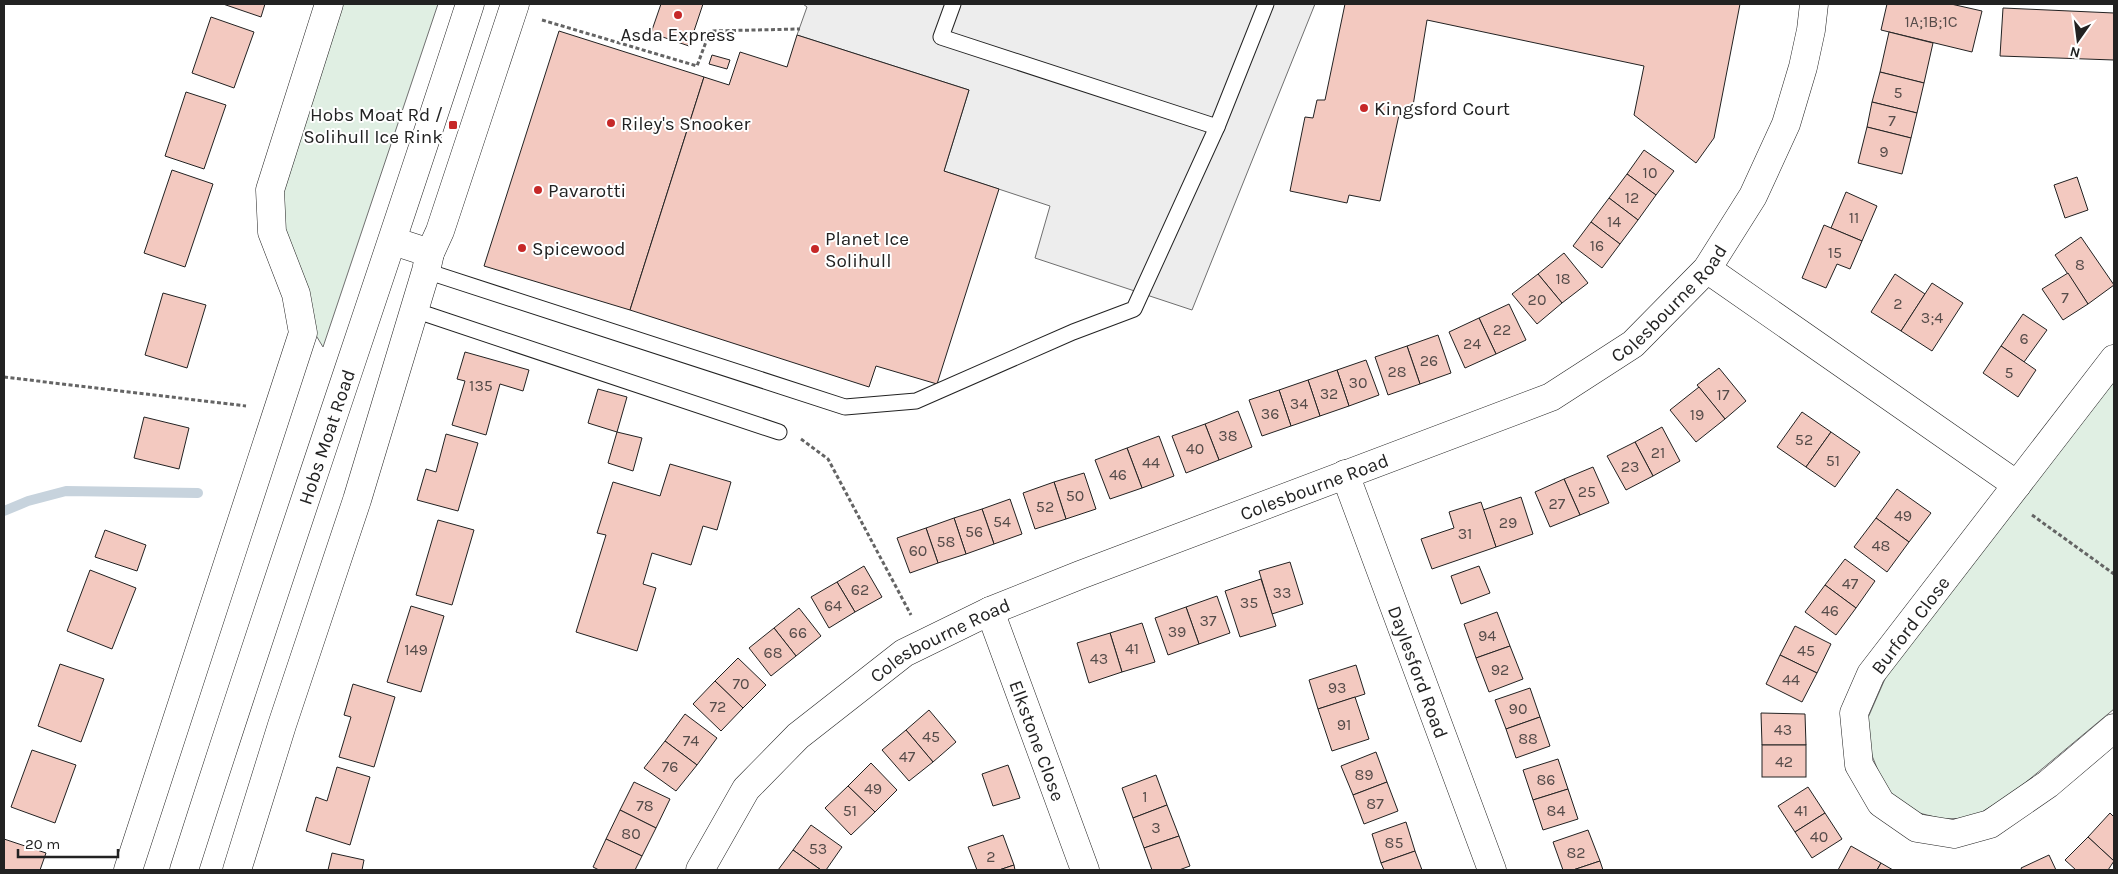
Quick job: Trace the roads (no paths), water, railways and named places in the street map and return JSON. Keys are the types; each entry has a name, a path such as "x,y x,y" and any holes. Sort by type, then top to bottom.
{"street":[{"path":"128,870 304,333 296,294 272,232 270,190 328,4"},
{"name":"Hobs Moat Road","path":"184,870 253,653 393,241 470,4"},
{"name":"Colesbourne Road","path":"700,870 746,789 798,736 904,653 990,611 1551,397 1633,344 1707,269 1753,196 1786,124 1803,67 1811,30 1814,4"},
{"path":"237,870 282,725 357,500 428,262 514,8"},
{"path":"393,241 428,262"},
{"path":"1707,269 2012,491"},
{"name":"Burford Close","path":"2114,359 1871,674 1854,713 1859,765 1881,803 1917,828 1954,834 1990,824 2048,784 2114,728"},
{"name":"Daylesford Road","path":"1345,474 1492,870"},
{"name":"Elkstone Close","path":"990,611 1085,870"}],"lane":[{"path":"953,4 941,37 1217,127"},
{"path":"428,262 844,407 916,401 1073,332 1134,309 1217,127 1266,4"},
{"path":"414,310 779,432"}],"waterway":[{"path":"4,511 28,501 66,491 198,493"}],"place":[{"name":"Asda Express","path":"678,15"},
{"name":"Kingsford Court","path":"1364,108"},
{"name":"Riley's Snooker","path":"611,123"},
{"name":"Hobs Moat Rd / Solihull Ice Rink","path":"453,125"},
{"name":"Pavarotti","path":"538,190"},
{"name":"Spicewood","path":"522,248"},
{"name":"Planet Ice Solihull","path":"815,249"}]}
